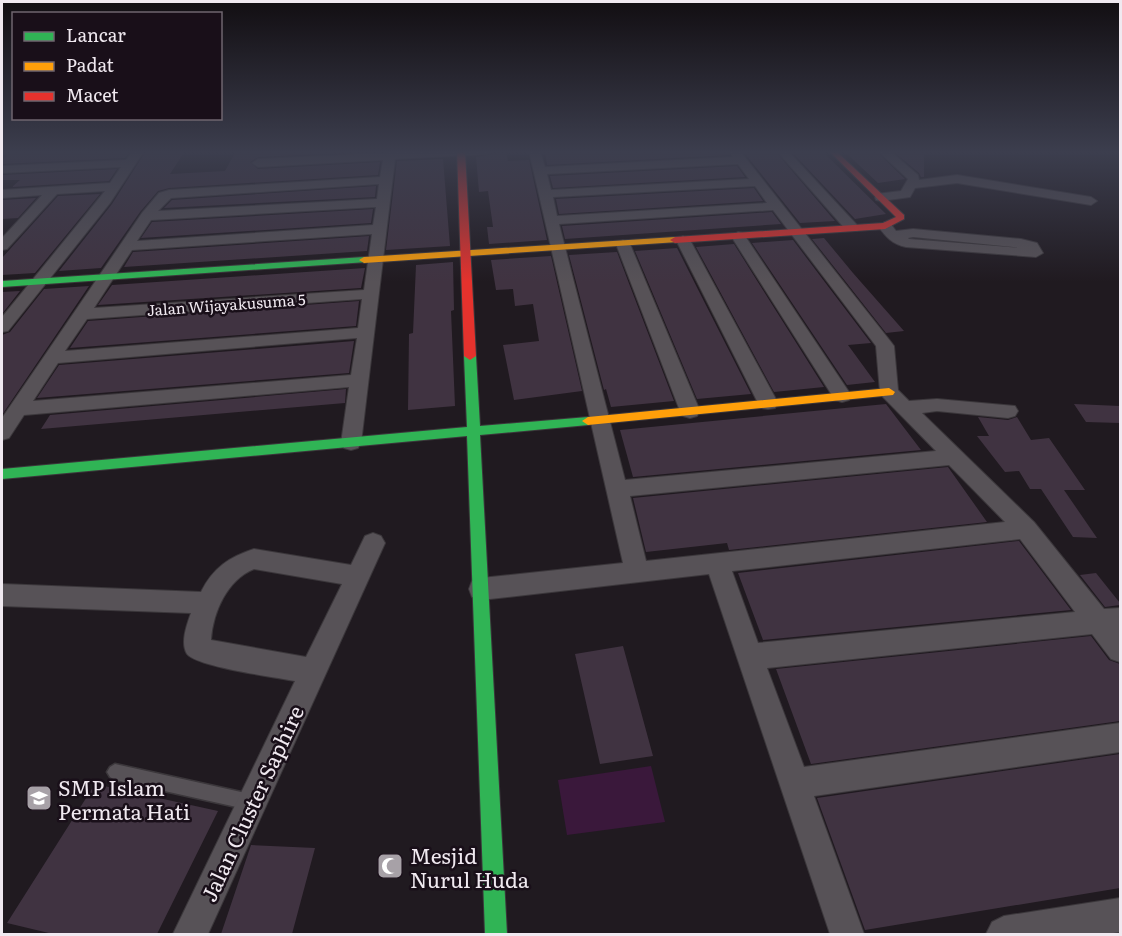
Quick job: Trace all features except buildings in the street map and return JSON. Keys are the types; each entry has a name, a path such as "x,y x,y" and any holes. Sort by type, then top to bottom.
{"street":[{"path":"2,246 50,195"},
{"path":"2,327 108,195"},
{"path":"2,433 147,216 167,195"},
{"path":"351,443 384,195"},
{"path":"463,195 496,934"},
{"path":"545,195 636,572"},
{"path":"768,195 885,346 889,392 1026,529 1109,620 1120,650"},
{"path":"822,195 852,228"},
{"path":"2,284 885,226 901,217 879,195"},
{"path":"881,197 900,195"},
{"path":"1053,195 1091,201"},
{"path":"147,216 383,203"},
{"path":"551,220 776,206"},
{"path":"2,223 24,222"},
{"path":"885,226 892,236 902,242 965,243"},
{"path":"127,246 379,229"},
{"path":"738,236 842,396"},
{"path":"683,240 768,404"},
{"path":"623,244 690,411"},
{"name":"Jalan Wijayakusuma 5","path":"82,314 371,294"},
{"path":"52,358 366,332"},
{"path":"18,409 359,380"},
{"path":"2,474 889,392"},
{"path":"905,408 937,405 1008,411"},
{"path":"616,489 952,457"},
{"path":"481,589 1026,529"},
{"name":"Jalan Cluster Saphire","path":"190,934 373,543"},
{"path":"313,671 205,651 197,646 197,629 208,603 220,583 242,561 254,559 357,576"},
{"path":"717,563 847,934"},
{"path":"2,595 208,603"},
{"path":"749,657 1109,620"},
{"path":"794,784 1120,737"},
{"path":"1004,934 1120,915"}],"lane":[{"path":"115,772 252,802"}],"shaded area":[{"path":"651,766 665,822 567,835 558,780"}],"traffic: fast":[{"path":"2,284 364,260"},
{"path":"470,356 496,934"},
{"path":"2,474 588,421"}],"traffic: slow":[{"path":"364,260 675,240"},
{"path":"588,421 889,392"}],"traffic: jam":[{"path":"463,195 470,356"},
{"path":"675,240 885,226 901,217 878,195"}],"place":[{"name":"SMP Islam Permata Hati","path":"39,798"},
{"name":"Mesjid Nurul Huda","path":"390,866"}]}
